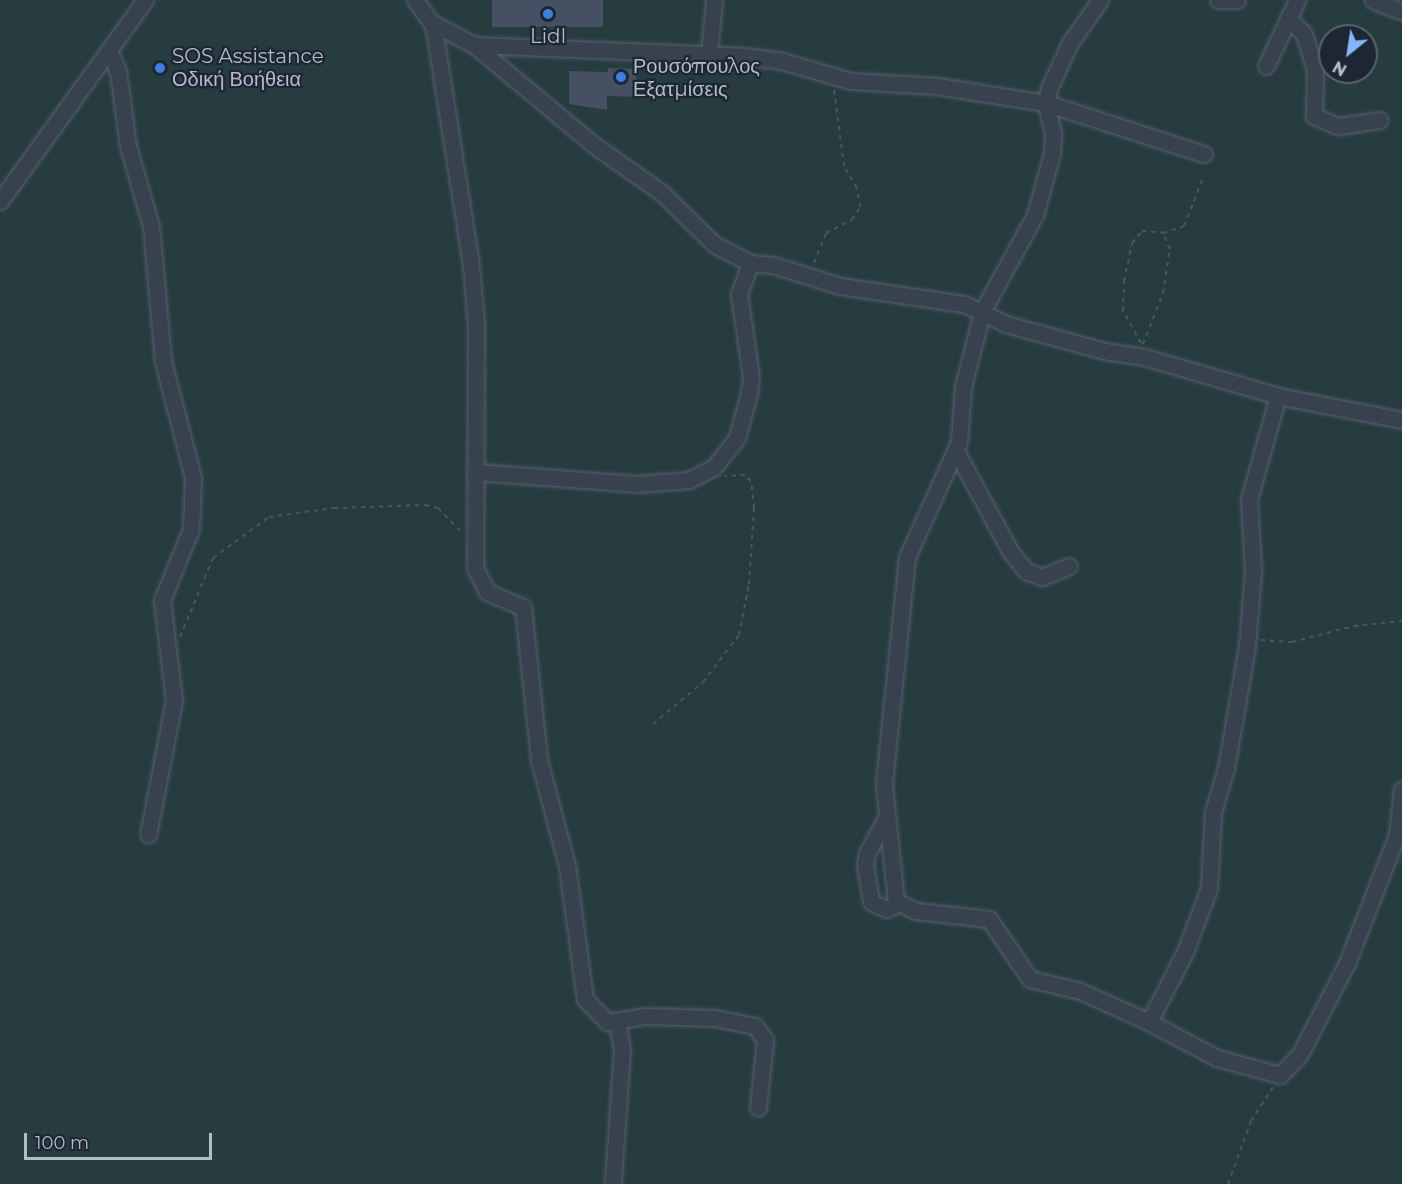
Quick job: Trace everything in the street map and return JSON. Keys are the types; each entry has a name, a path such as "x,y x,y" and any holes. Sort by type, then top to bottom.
{"street":[{"path":"0,201 145,0"},
{"path":"415,0 432,23 474,45 594,145 662,193 715,245 750,263 773,265 812,278 964,303 1006,324 1104,351 1143,351 1278,396 1402,420"},
{"path":"709,53 714,0"},
{"path":"898,903 884,785 907,557 956,451 963,387 982,312 1035,215 1052,153 1053,133 1046,103 1057,68 1100,0"},
{"path":"1218,0 1237,0"},
{"path":"1266,66 1297,0"},
{"path":"1373,0 1402,12"},
{"path":"1288,18 1304,34 1315,69 1314,116 1338,126 1380,120"},
{"path":"432,23 471,266 476,324 475,540 479,582 495,597 523,608 539,760 567,866 585,999 599,1017 617,1021 645,1016 715,1018 755,1026 765,1040 758,1108"},
{"path":"474,45 709,53 782,61 832,76 1046,103 1204,154"},
{"path":"109,51 118,71 128,146 151,226 163,361 194,478 191,528 162,600 174,700 148,835"},
{"path":"475,472 637,484 678,483 702,475 722,458 737,438 747,404 751,377 739,294 750,263"},
{"path":"1149,1022 1185,952 1209,888 1213,812 1226,768 1246,646 1253,572 1249,499 1278,396"},
{"path":"956,451 1010,551 1026,571 1042,577 1069,566"},
{"path":"887,816 867,853 865,864 871,902 886,909 898,903 927,913 989,919 1030,979 1080,991 1149,1022 1217,1058 1280,1075 1300,1054 1347,963 1397,835 1402,789"},
{"path":"613,1180 622,1050 617,1021"}],"path":[{"path":"812,278 826,233 852,220 860,207 857,188 844,166 832,76"},
{"path":"1143,351 1123,311 1128,258 1137,235 1151,230 1163,233 1184,226 1203,178"},
{"path":"1143,351 1163,293 1170,249 1163,233"},
{"path":"653,724 703,682 739,635 746,600 754,508 752,481 745,476 702,475"},
{"path":"168,654 186,627 213,558 269,517 334,508 425,505 438,508 457,529 475,540"},
{"path":"1246,646 1257,640 1292,642 1354,626 1402,621"},
{"path":"1228,1184 1251,1121 1280,1075"}],"green space":[{"path":"0,0 1402,0 1402,1184 0,1184"}],"building":[{"name":"Lidl","path":"492,0 603,0 603,27 492,27"},
{"path":"608,68 635,69 639,97 607,96 607,110 569,104 569,71 608,72"}],"place":[{"name":"Lidl","path":"548,14"},
{"name":"SOS Assistance Οδική Βοήθεια","path":"160,68"},
{"name":"Ρουσόπουλος Εξατμίσεις","path":"621,77"}]}
